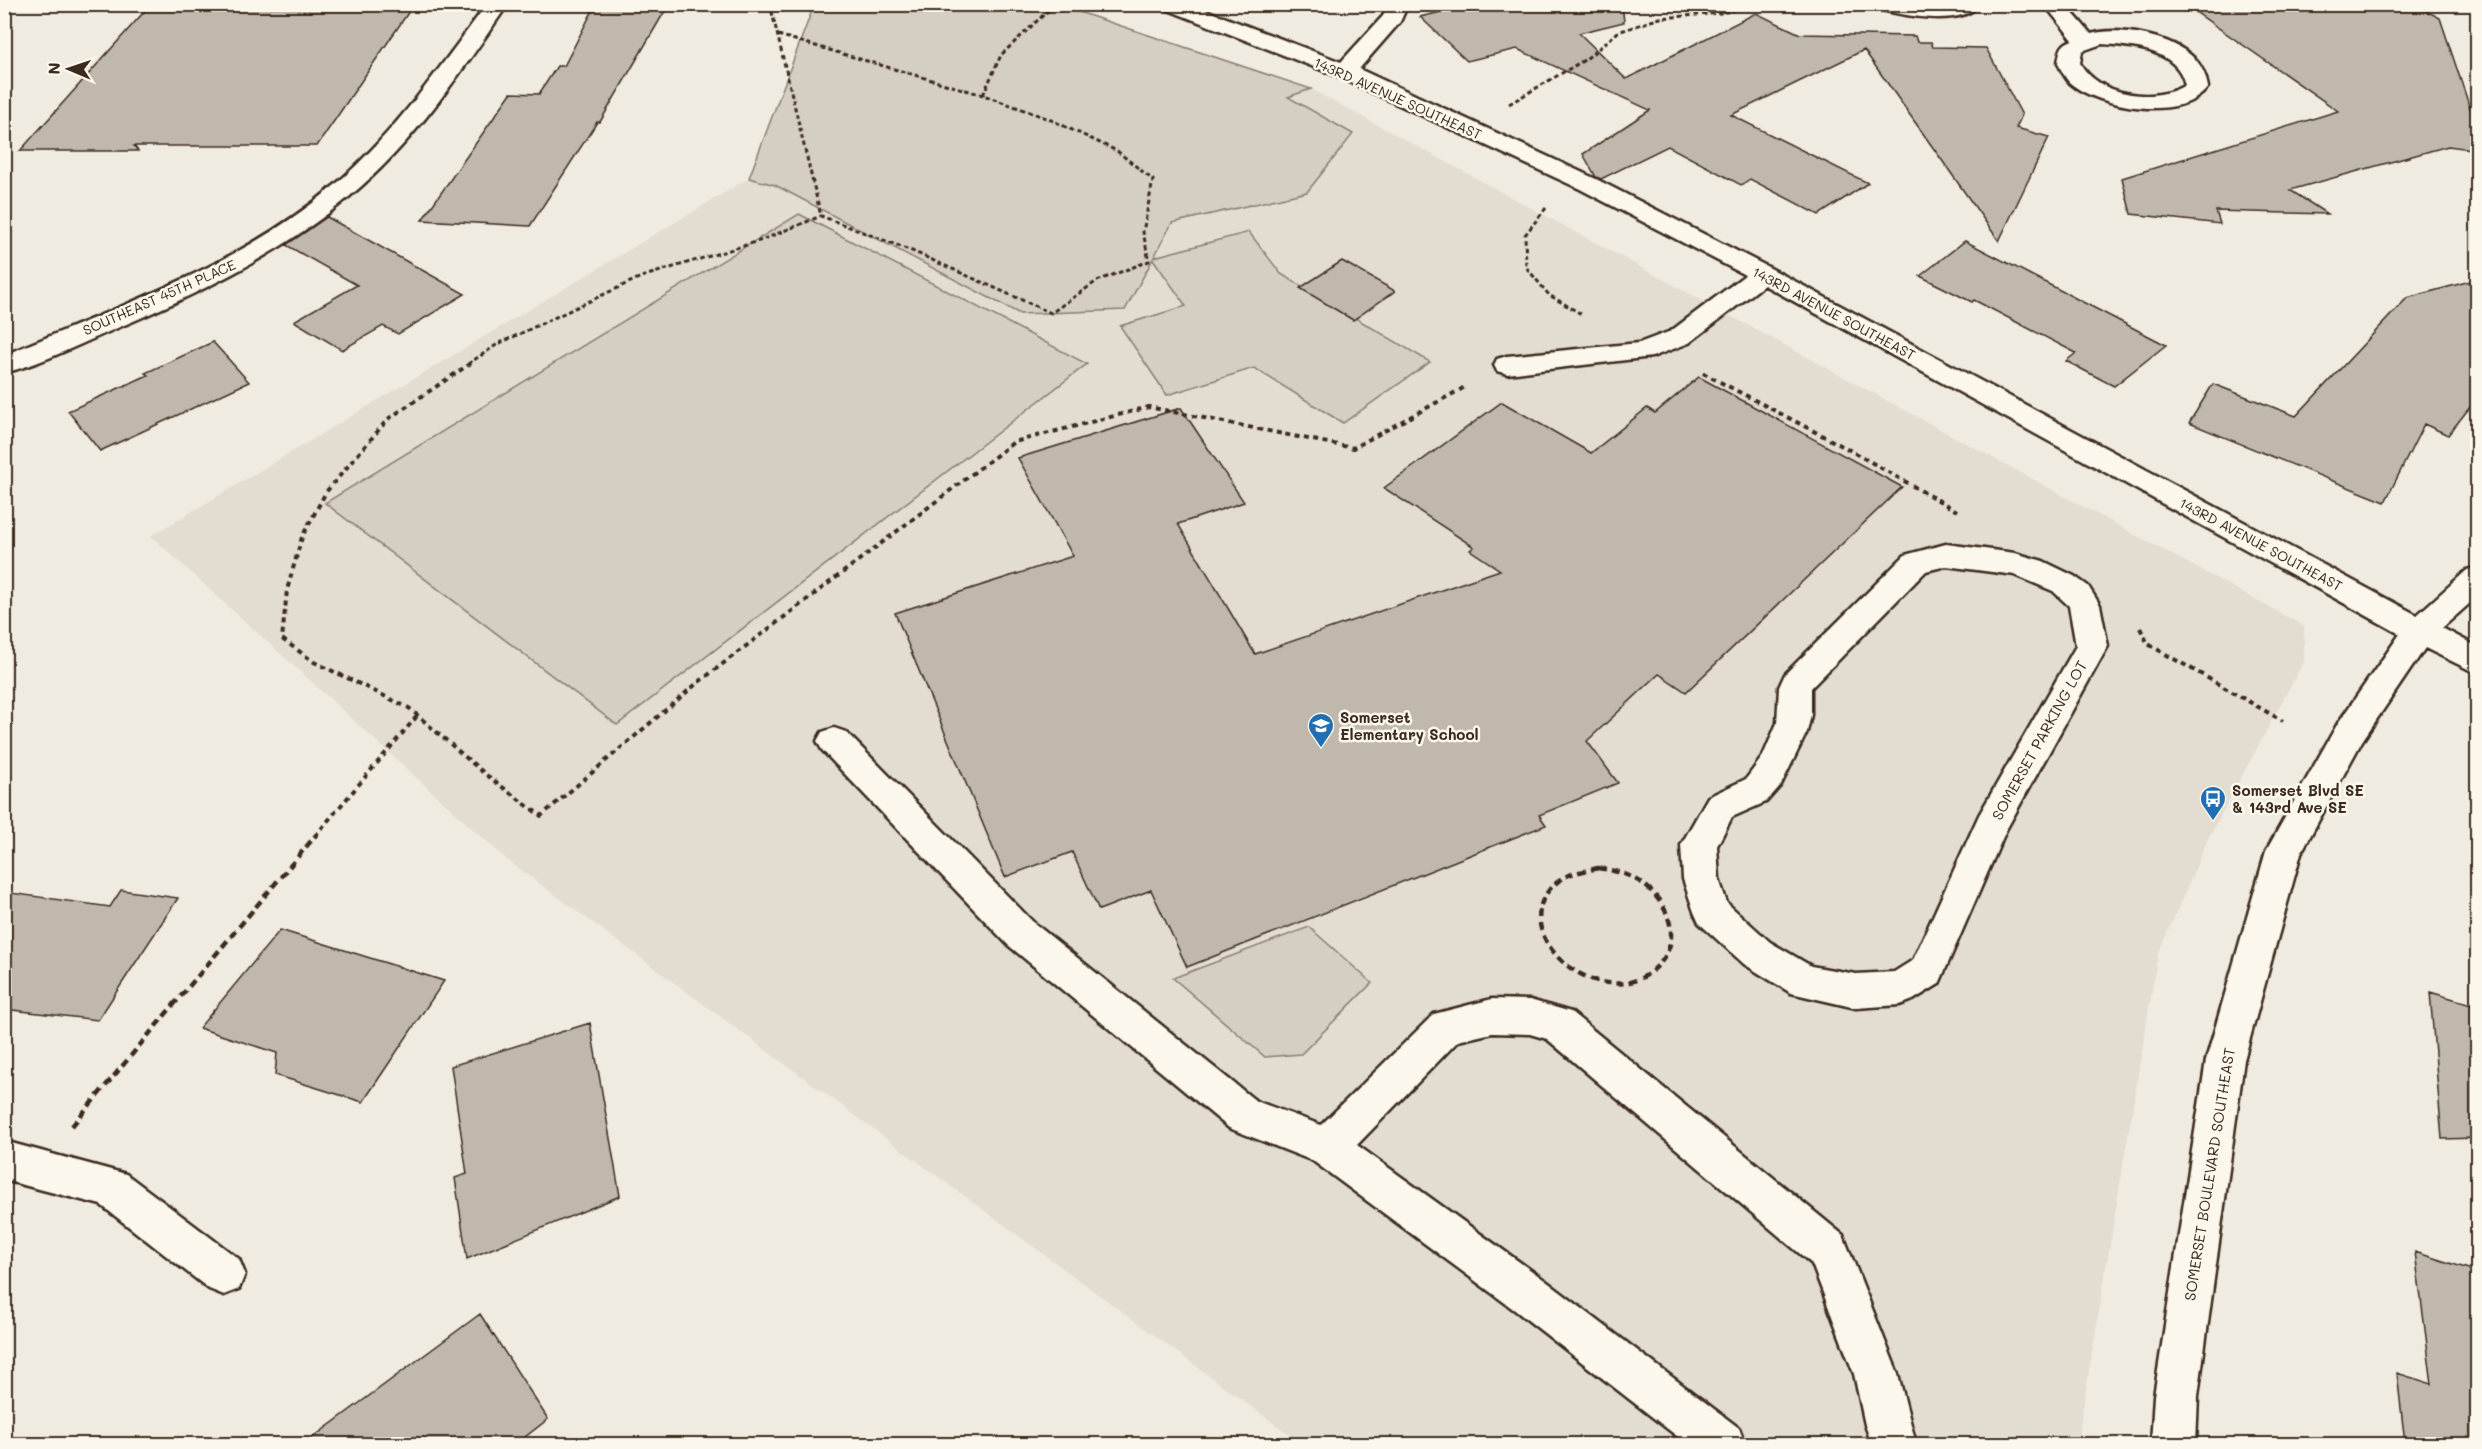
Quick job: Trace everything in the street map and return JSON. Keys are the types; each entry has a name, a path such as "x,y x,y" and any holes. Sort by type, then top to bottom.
{"street":[{"name":"SOUTHEAST 45TH PLACE","path":"4,365 225,270 287,231 342,190 381,152 417,113 498,4"},
{"name":"143RD AVENUE SOUTHEAST","path":"1170,4 1345,71 1588,184 1763,274 2478,662"},
{"path":"1345,71 1393,18 1398,4"},
{"path":"1881,4 1913,11 1961,9 1969,4"},
{"path":"2054,4 2085,41"},
{"path":"2121,38 2162,48 2191,66 2197,77 2197,87 2190,95 2175,101 2156,103 2111,96 2076,78 2068,66 2067,56 2072,47 2085,41 2121,38"},
{"path":"1507,365 1643,351 1680,337 1763,274"},
{"name":"SOMERSET PARKING LOT","path":"1946,555 1983,557 2016,564 2052,579 2078,595 2090,623 2092,646 1991,825 1926,972 1900,988 1857,991 1804,981 1757,953 1712,912 1701,879 1699,845 1720,807 1743,799 1760,788 1793,730 1796,713 1792,696 1796,683 1916,563 1946,555"},
{"name":"SOMERSET BOULEVARD SOUTHEAST","path":"2174,1444 2176,1396 2225,1060 2284,851 2350,732 2420,630 2478,578"},
{"path":"834,741 1021,934 1243,1115 1327,1147 1531,1296 1723,1444"},
{"path":"1327,1147 1447,1026 1492,1016 1530,1017 1558,1024 1828,1250 1876,1374 1887,1425 1894,1444"},
{"path":"21,1164 112,1188 224,1274"}],"path":[{"path":"770,4 821,216"},
{"path":"983,95 1001,55 1048,14 1054,4"},
{"path":"1503,107 1586,59 1618,32 1660,18 1722,13 1763,4"},
{"path":"778,35 983,95 1049,119 1117,151 1153,180 1143,232 1149,261 1097,281 1051,313 912,251 821,216 759,241 641,276 498,344 388,419 326,492 302,537 286,590 282,639 315,662 418,715 485,774 541,816 695,686 1014,442 1149,407 1353,448 1507,365"},
{"path":"1554,204 1546,208 1525,235 1526,267 1549,295 1686,375 1701,372 1846,448 1961,513"},
{"path":"2137,623 2148,644 2283,721"},
{"path":"21,1164 170,1007 418,715"},
{"path":"1578,870 1609,870 1640,881 1656,896 1668,914 1672,932 1668,951 1658,966 1643,978 1622,983 1601,983 1578,975 1559,962 1545,945 1539,926 1539,907 1546,890 1560,878 1578,870"}],"shaded area":[{"name":"Somerset Elementary School","path":"814,5 1058,5 1311,89 2304,626 2304,661 2209,837 2158,954 2077,1444 1302,1444 506,859 151,536 749,178"},
{"path":"814,5 1058,5 1311,89 1288,97 1353,134 1307,192 1172,223 1154,257 1249,232 1281,274 1430,362 1343,423 1254,368 1167,395 1120,326 1186,306 1153,259 1125,310 1020,314 775,185 749,178"},
{"path":"799,214 1087,364 617,725 325,503"},
{"path":"1309,927 1372,983 1301,1054 1265,1057 1173,978"}],"building":[{"path":"151,4 414,4 317,146 134,146 138,151 20,151"},
{"path":"596,4 669,4 600,122 597,122 530,226 422,220 511,93 539,94 557,66 564,66"},
{"path":"1475,4 1622,4 1624,22 1579,33 1626,79 1756,13 1800,34 1915,36 1917,42 1931,42 1933,47 1986,48 2022,115 2016,128 2049,137 1999,241 1864,50 1731,115 1868,183 1819,215 1750,179 1741,185 1668,146 1601,179 1596,177 1583,154 1650,110 1517,49 1467,61 1420,17"},
{"path":"2184,4 2413,4 2440,18 2478,132 2478,150 2448,146 2290,190 2327,214 2216,211 2220,224 2131,214 2122,178 2338,111"},
{"path":"327,217 465,294 398,334 383,326 342,350 294,321 357,285 286,245"},
{"path":"1965,241 2166,345 2114,386 2066,361 2076,353 1974,300 1972,302 1920,276"},
{"path":"1342,261 1395,291 1353,320 1300,288"},
{"path":"2478,279 2478,397 2448,435 2424,424 2385,502 2189,423 2213,384 2296,416 2407,298"},
{"path":"213,342 249,382 100,451 68,411 148,375 145,373"},
{"path":"1699,377 1902,487 1686,692 1659,674 1587,741 1618,783 1539,815 1546,825 1187,967 1151,890 1099,910 1072,852 1005,877 895,613 1073,556 1018,458 1181,408 1244,502 1178,524 1255,654 1500,570 1470,550 1474,547 1384,488 1502,402 1591,453 1647,408 1655,413"},
{"path":"121,890 178,898 98,1020 4,1009 4,892 110,907"},
{"path":"280,930 444,981 363,1102 275,1075 277,1053 199,1028"},
{"path":"2430,992 2478,1006 2478,1138 2442,1139"},
{"path":"590,1023 620,1196 467,1259 455,1178 467,1174 451,1066"},
{"path":"2415,1252 2478,1272 2478,1444 2405,1444 2397,1373 2432,1384"},
{"path":"480,1314 548,1419 516,1444 304,1444"}],"place":[{"name":"Somerset Elementary School","path":"1321,749"},
{"name":"Somerset Blvd SE & 143rd Ave SE","path":"2213,822"}]}
